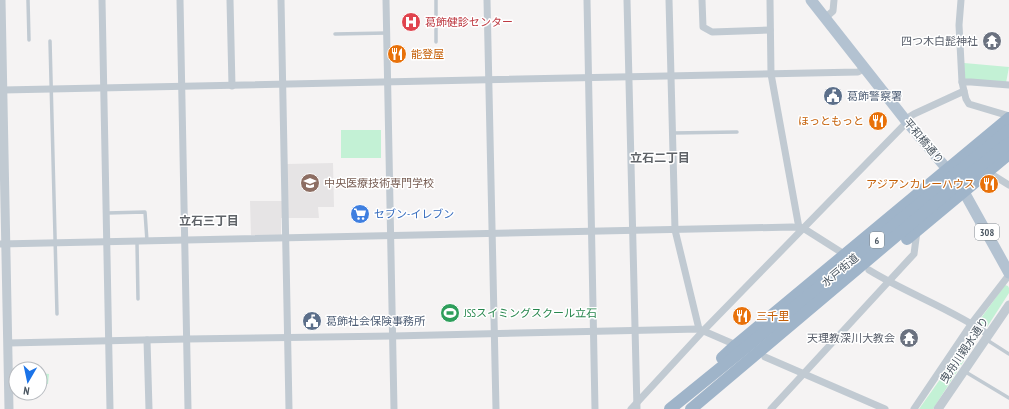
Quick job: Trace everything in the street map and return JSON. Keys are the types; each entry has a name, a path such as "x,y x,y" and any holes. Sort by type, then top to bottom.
{"highway":[{"path":"691,409 721,391 750,352 844,254 1009,117"},
{"name":"水戸街道","path":"750,352 1009,130"},
{"name":"水戸街道","path":"750,352 1009,143"},
{"path":"675,405 706,373 750,352 869,270 1009,154"}],"main road":[{"name":"平和橋通り","path":"811,0 964,192 1009,274"}],"street":[{"path":"1,0 3,282 8,344 4,359 9,409"},
{"path":"102,0 110,409"},
{"path":"180,0 188,409"},
{"path":"230,0 232,86"},
{"path":"281,0 289,409"},
{"path":"386,0 394,409"},
{"path":"487,0 493,334 496,409"},
{"path":"587,0 596,409"},
{"path":"627,0 637,406"},
{"path":"669,0 675,230 701,330"},
{"path":"702,0 703,27 712,32 770,30"},
{"path":"770,0 771,74 801,228"},
{"path":"825,18 833,10 834,0"},
{"path":"961,0 959,25 962,82 966,99 969,104 1009,117"},
{"path":"2,91 182,86 671,77 858,72 865,68"},
{"path":"962,82 1009,85"},
{"path":"631,409 637,406 701,330 914,114 964,91"},
{"path":"988,172 1009,185"},
{"path":"3,244 792,227 801,228 844,254"},
{"path":"771,409 914,254 917,230"},
{"path":"869,270 889,282 972,323 988,337"},
{"path":"914,409 972,323 1009,274"},
{"name":"曳舟川親水通り","path":"942,408 964,371 1009,305"},
{"path":"8,344 187,339 701,330 885,409"},
{"path":"147,340 150,409"}],"lane":[{"path":"28,0 29,40"},
{"path":"436,0 436,42"},
{"path":"335,34 387,33"},
{"path":"50,41 57,314"},
{"path":"673,133 737,132"},
{"path":"107,213 145,212 147,241"},
{"path":"137,242 138,299"},
{"path":"988,337 1009,354"},
{"path":"964,371 1009,398"}],"shaded area":[{"name":"中央医療技術専門学校","path":"333,163 334,207 318,207 319,218 281,218 281,235 251,235 250,201 287,201 287,164"}],"green space":[{"path":"964,63 1009,67 1006,83 964,79"},
{"path":"341,130 381,130 381,158 341,158"},
{"path":"1005,285 1009,288 1009,293 987,327 984,327 980,321 981,318"},
{"path":"971,338 975,341 974,345 933,409 919,409 968,340"}],"place":[{"name":"葛飾健診センター","path":"411,22"},
{"name":"四つ木白髭神社","path":"992,41"},
{"name":"能登屋","path":"397,54"},
{"name":"葛飾警察署","path":"833,96"},
{"name":"ほっともっと","path":"878,121"},
{"name":"中央医療技術専門学校","path":"310,183"},
{"name":"アジアンカレーハウス","path":"989,184"},
{"name":"セブン-イレブン","path":"360,214"},
{"name":"JSSスイミングスクール立石","path":"450,313"},
{"name":"三千里","path":"742,316"},
{"name":"葛飾社会保険事務所","path":"312,321"},
{"name":"天理教深川大教会","path":"909,338"}],"district":[{"name":"立石二丁目","path":"660,158"},
{"name":"立石三丁目","path":"209,221"}]}
